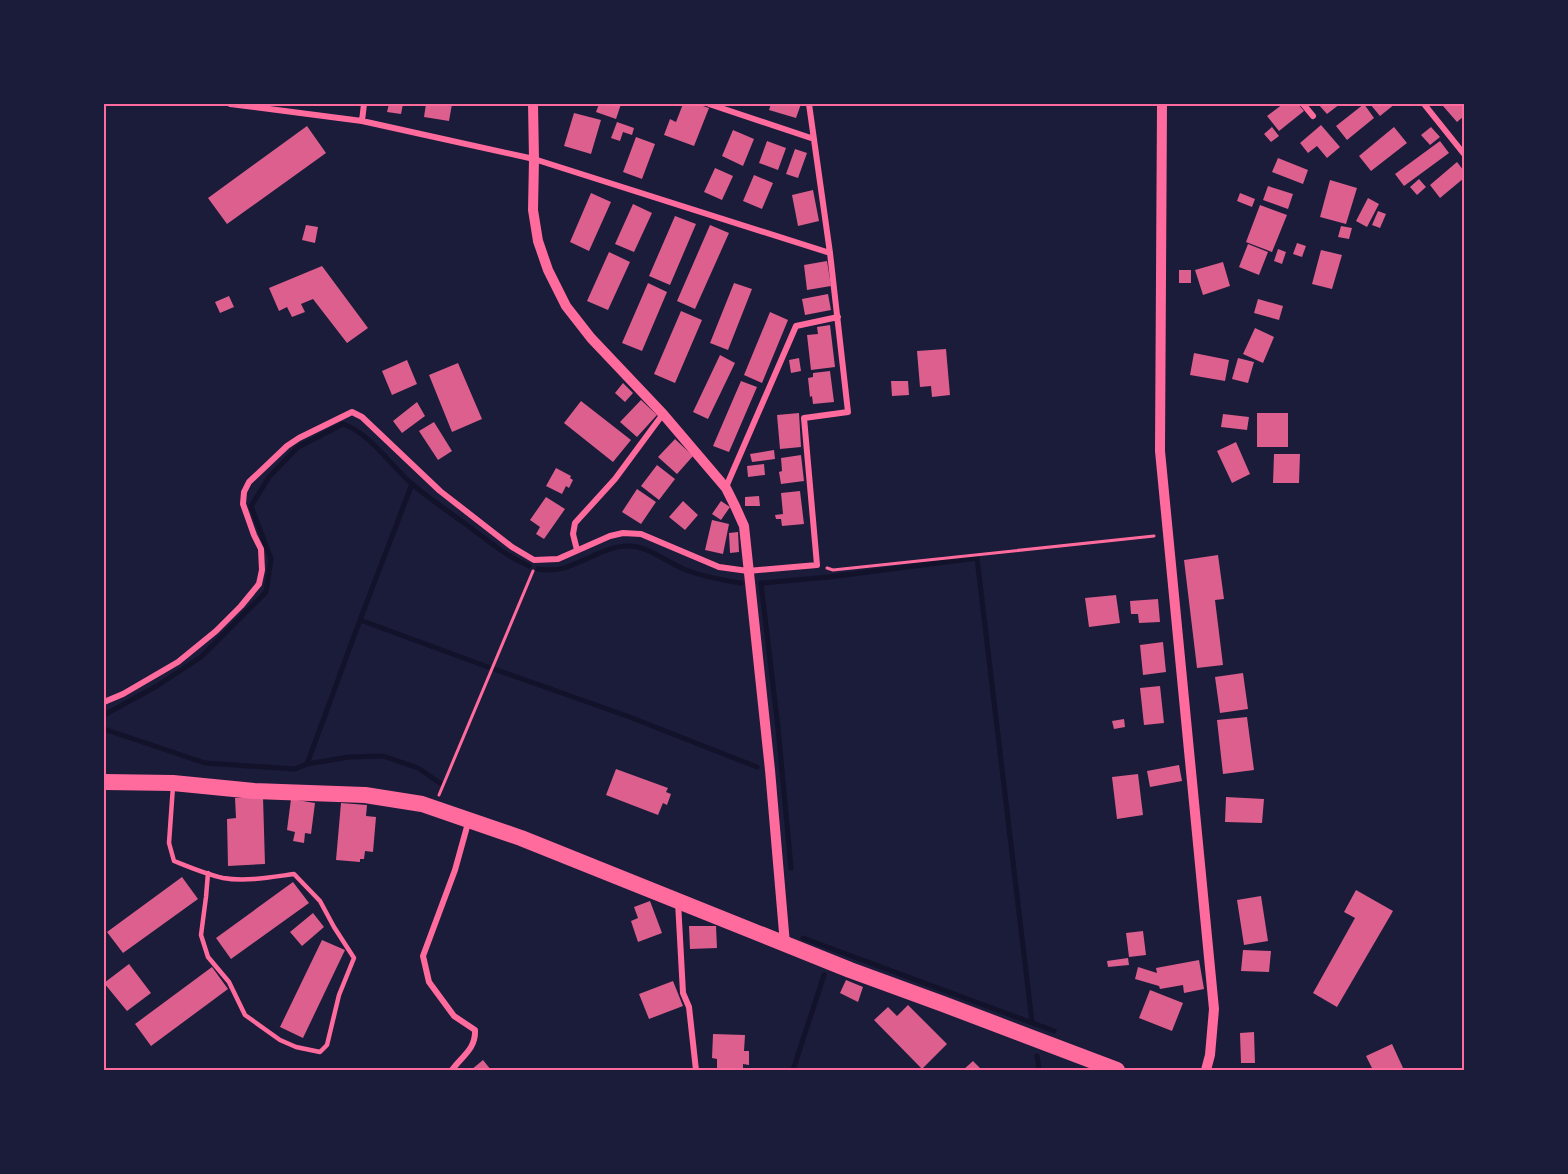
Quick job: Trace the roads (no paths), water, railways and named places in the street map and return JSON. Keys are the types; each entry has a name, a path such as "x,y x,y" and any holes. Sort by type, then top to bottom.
{"highway":[{"path":"104,782 173,783 254,791 364,795 422,804 469,819 589,865 850,970 1117,1071"}],"street":[{"path":"230,104 362,121 534,159 830,253"},
{"path":"362,121 364,104"},
{"path":"533,104 532,210 538,241 548,270 566,306 591,338 663,414 726,488 744,526 770,770 785,944"},
{"path":"709,104 814,139"},
{"path":"104,702 123,694 178,662 216,631 241,606 259,584 262,570 261,549 243,504 244,492 249,482 287,446 352,412 362,417 440,491 512,547 534,560 558,559 610,536 623,533 641,534 719,567 748,571 817,565 804,417 848,412 830,253 809,104"},
{"path":"1303,104 1313,116"},
{"path":"1424,104 1464,154"},
{"path":"1165,106 1160,451 1214,1009 1210,1055 1206,1071"},
{"path":"726,488 796,326 837,317"},
{"path":"577,550 573,534 575,523 615,479 663,414"},
{"path":"452,1071 476,1039 476,1030 454,1016 429,982 423,956 454,870 469,819"},
{"path":"678,902 683,993 689,1007 696,1071"}],"lane":[{"path":"173,783 169,843 174,861 224,878 294,874 320,901 354,958 339,995 327,1045 320,1052 296,1047 280,1040 245,1015 229,982 207,957 201,935 208,873"}],"waterway":[{"path":"104,715 157,686 201,657 266,592 271,559 251,506 269,477 298,447 343,424 371,442 424,494 503,552 529,566"},
{"path":"307,764 412,484"},
{"path":"538,569 562,568 604,551 635,546 693,572 741,583"},
{"path":"791,868 761,583 829,577 977,558 1032,1022"},
{"path":"360,620 488,667"},
{"path":"494,669 627,716 757,767"},
{"path":"104,729 205,763 295,769 307,764 349,757 383,756 418,768 440,783"},
{"path":"803,938 1054,1031"},
{"path":"793,1070 824,975"},
{"path":"1037,1056 1039,1070"}]}
